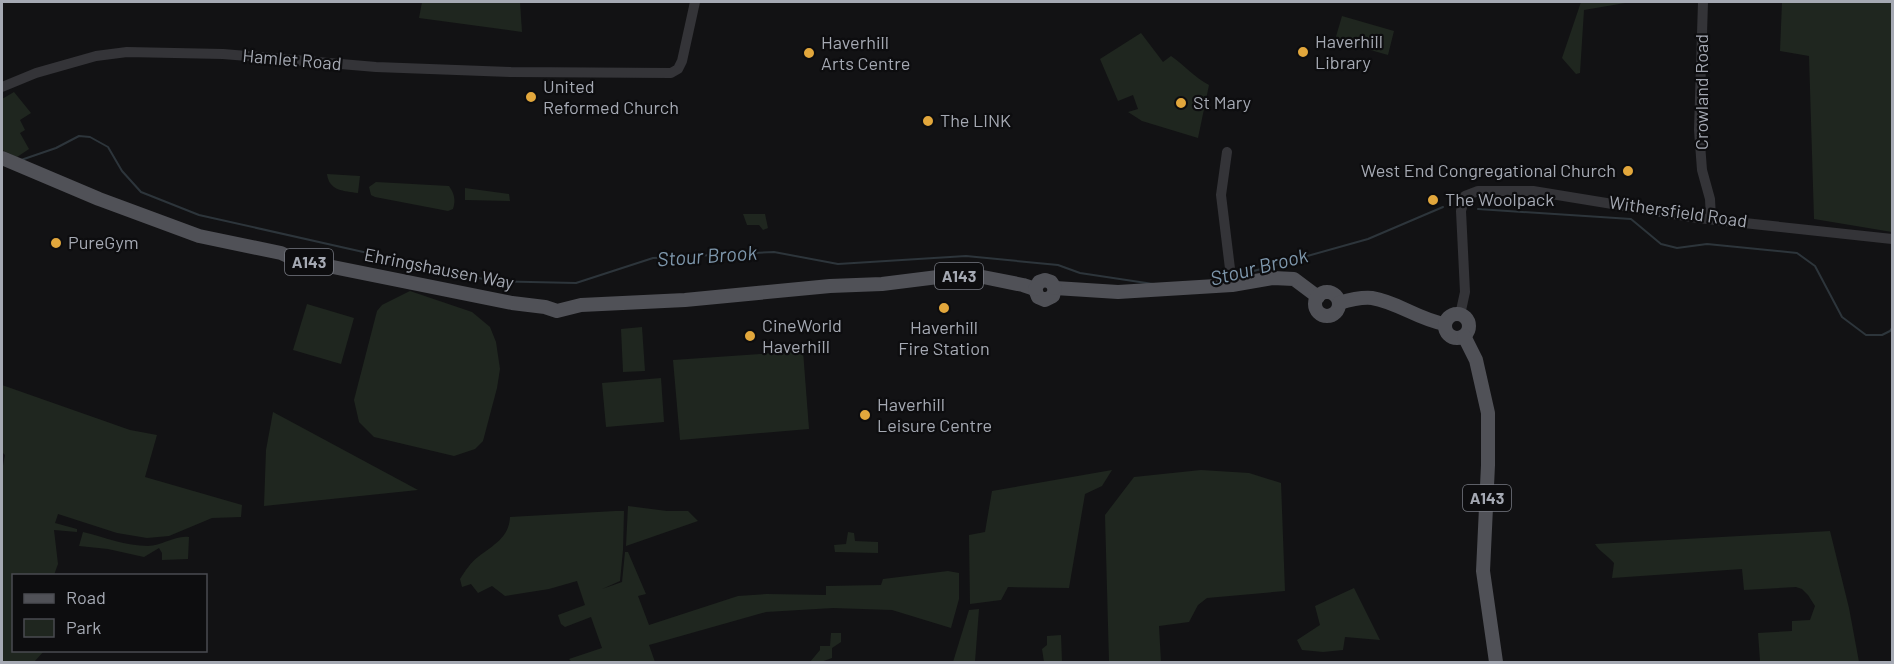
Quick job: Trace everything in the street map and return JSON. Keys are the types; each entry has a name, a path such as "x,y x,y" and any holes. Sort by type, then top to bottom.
{"main road":[{"name":"Ehringshausen Way","path":"3,159 99,199 199,236 281,253 294,259 313,263 557,311 581,305 685,300 830,286 882,284 946,276 983,277 1023,285 1035,289 1038,297 1045,300 1053,296 1055,288 1118,292 1232,284"},
{"name":"A143","path":"1232,284 1273,278 1294,279 1318,297 1316,306 1322,315 1326,316 1335,313 1339,303 1372,298 1396,306 1429,322 1445,324 1445,330 1455,339 1464,336 1469,325 1460,315"},
{"path":"1445,324 1450,316 1460,315"},
{"name":"A143","path":"1464,336 1476,360 1488,413 1484,571 1496,663"}],"street":[{"name":"Hamlet Road","path":"2,87 36,73 96,56 127,52 223,54 376,67 511,72 672,73 680,67 695,2"},
{"name":"Crowland Road","path":"1698,218 1703,208 1704,183 1699,130 1703,2"},
{"path":"1227,152 1221,195 1232,284"},
{"name":"Crowland Road","path":"1704,183 1710,199 1711,219"},
{"name":"Withersfield Road","path":"1460,315 1465,292 1461,212 1465,196 1478,191 1533,191 1698,218 1893,238"}],"green space":[{"path":"422,2 520,2 522,32 419,18"},
{"path":"1581,2 1631,2 1584,10 1580,73 1576,74 1562,58"},
{"path":"1782,2 1892,2 1892,232 1814,219 1809,56 1780,51"},
{"path":"1342,16 1394,31 1388,55 1335,40"},
{"path":"1141,33 1163,62 1171,56 1209,85 1198,138 1142,121 1128,112 1138,109 1133,95 1118,101 1100,59"},
{"path":"14,92 31,113 20,120 25,130 20,133 29,149 17,157 2,150 2,99"},
{"path":"327,174 360,176 358,193 334,187 328,180"},
{"path":"376,182 449,186 454,197 453,209 448,211 375,197 371,195 369,187"},
{"path":"465,188 509,194 510,201 465,200"},
{"path":"743,214 765,214 768,228 763,230 759,225 747,225"},
{"path":"410,291 472,312 490,327 496,342 500,369 483,441 475,449 454,456 374,437 359,422 354,400 377,311 382,305"},
{"path":"307,304 354,318 341,364 293,350"},
{"path":"642,327 645,371 623,372 621,329"},
{"path":"803,351 809,429 680,440 673,360"},
{"path":"661,378 664,422 606,427 602,383"},
{"path":"2,385 130,430 157,435 145,477 242,505 241,517 212,518 169,536 147,538 117,533 58,514 55,523 77,529 77,532 54,530 58,564 54,574 12,574 12,652 43,652 34,662 2,662 2,471 5,455 2,452"},
{"path":"273,412 418,490 264,506 266,450"},
{"path":"1112,470 1102,486 1085,494 1069,588 1008,587 1001,600 970,604 969,535 985,532 992,491"},
{"path":"1201,470 1249,473 1281,483 1285,591 1207,598 1198,605 1189,622 1159,626 1161,662 1109,662 1105,515 1134,477"},
{"path":"628,506 688,511 698,521 626,546"},
{"path":"624,511 620,581 602,589 622,582 625,552 628,552 646,594 638,596 649,625 738,596 826,595 826,586 881,585 883,579 948,571 959,573 959,599 951,628 892,610 833,608 766,612 649,645 655,662 572,662 569,659 602,648 591,617 565,627 561,624 558,615 585,605 577,581 549,589 505,596 492,586 478,593 471,584 462,587 460,579 464,573 475,559 503,536 510,517"},
{"path":"1830,531 1849,608 1859,662 1760,661 1758,633 1792,631 1792,621 1810,620 1815,606 1802,589 1796,587 1744,590 1742,569 1612,578 1614,563 1595,544"},
{"path":"83,532 140,546 189,537 188,559 162,560 159,548 144,557 108,549 79,546"},
{"path":"848,532 854,533 855,541 878,542 878,553 835,552 834,545 846,544"},
{"path":"1354,588 1380,640 1345,637 1343,650 1323,652 1302,650 1297,640 1320,625 1315,606"},
{"path":"979,609 975,662 953,662 969,610"},
{"path":"831,633 841,633 841,642 832,648 832,658 821,662 810,662 820,650 820,646 830,646"},
{"path":"1061,635 1062,662 1044,662 1042,649 1047,645 1047,636"}],"waterway":[{"name":"Stour Brook","path":"21,160 56,148 79,136 90,137 108,147 122,171 141,192 199,215 492,281 576,283 653,258 774,252 838,264 966,256 1058,265 1080,273 1153,284"},
{"name":"Stour Brook","path":"1236,276 1368,239 1443,207"},
{"name":"Stour Brook","path":"1478,209 1631,219 1661,244 1677,248 1707,244 1797,253 1815,266 1842,317 1866,335 1882,335 1892,328"}],"place":[{"name":"Haverhill Library","path":"1303,52"},
{"name":"Haverhill Arts Centre","path":"809,53"},
{"name":"United Reformed Church","path":"531,97"},
{"name":"St Mary","path":"1181,103"},
{"name":"The LINK","path":"928,121"},
{"name":"West End Congregational Church","path":"1628,171"},
{"name":"The Woolpack","path":"1433,200"},
{"name":"PureGym","path":"56,243"},
{"name":"Haverhill Fire Station","path":"944,308"},
{"name":"CineWorld Haverhill","path":"750,336"},
{"name":"Haverhill Leisure Centre","path":"865,415"}]}
